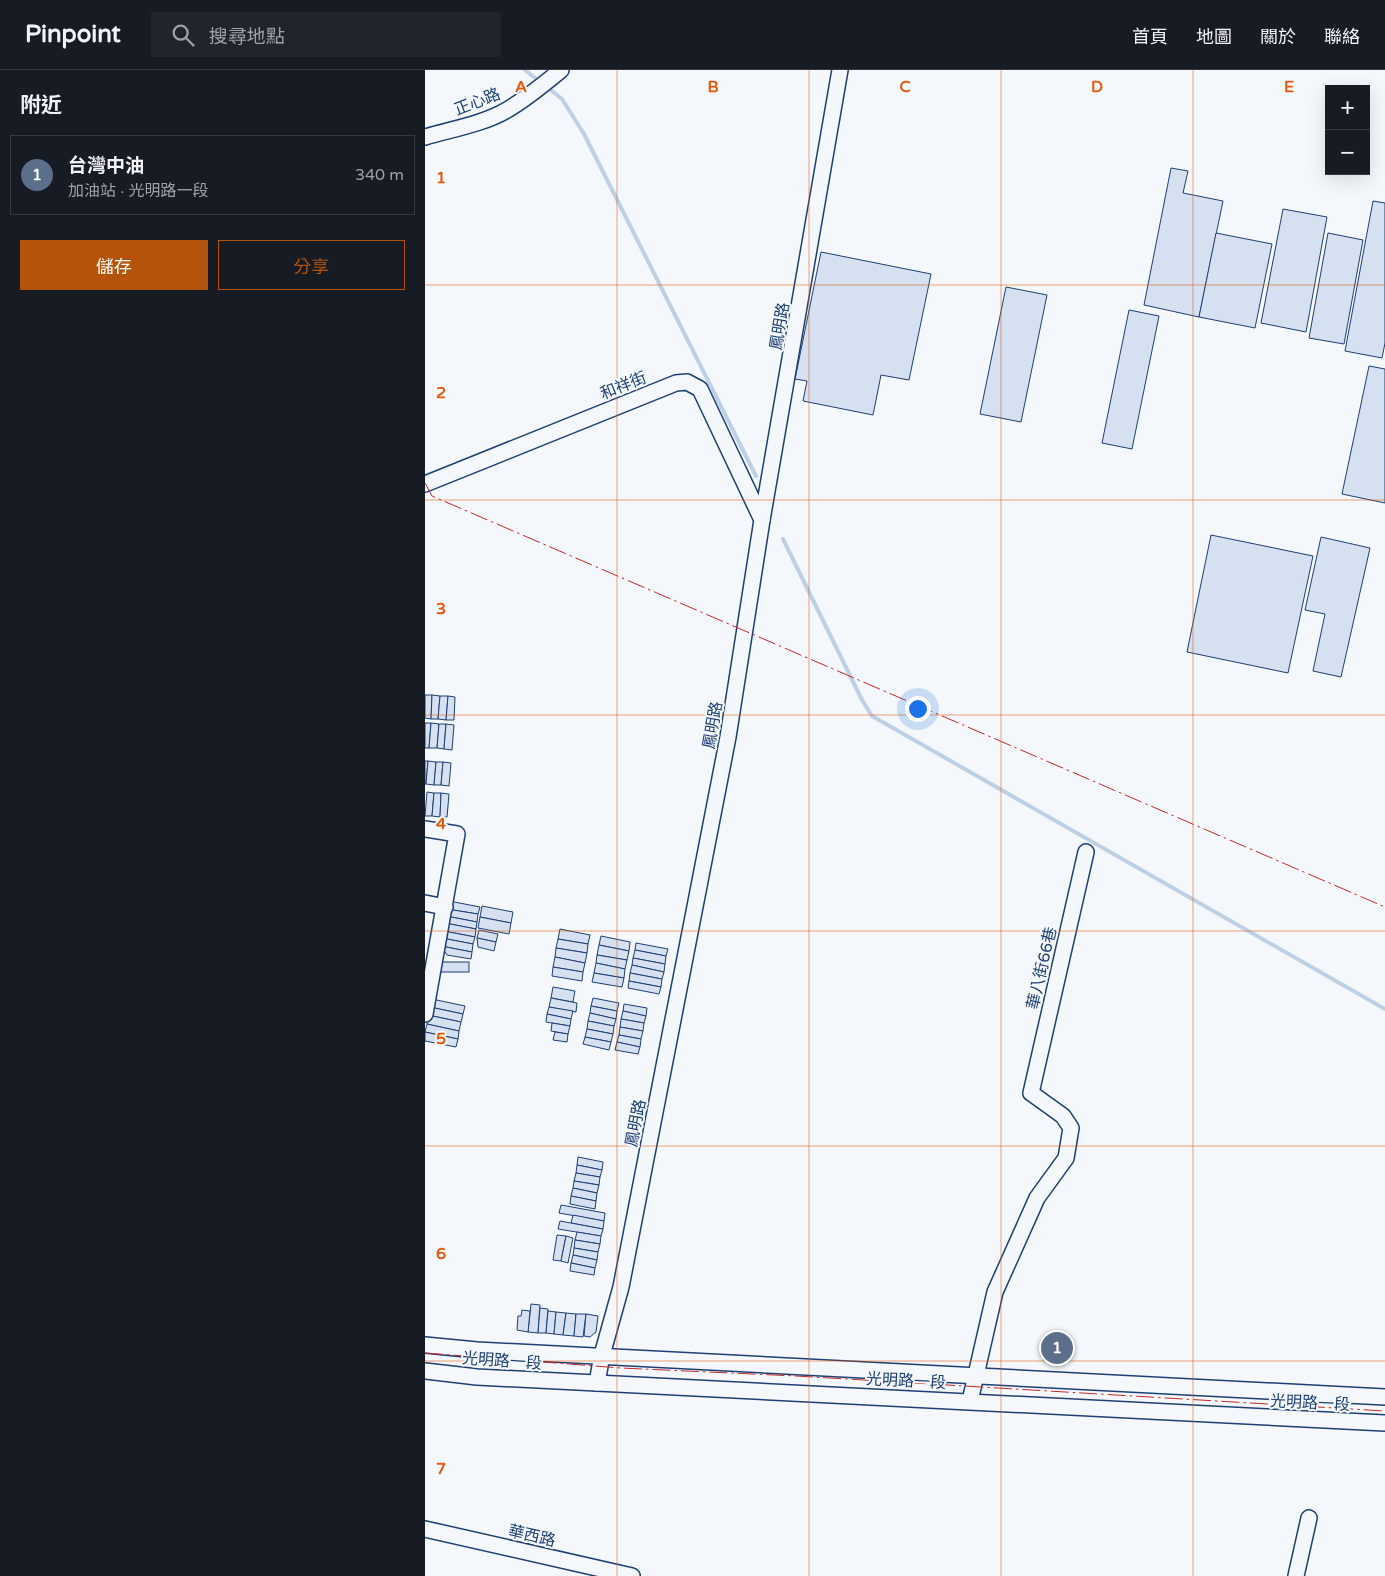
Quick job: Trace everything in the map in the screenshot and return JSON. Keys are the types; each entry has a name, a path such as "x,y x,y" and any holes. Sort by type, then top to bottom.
{"street":[{"name":"鳳明路","path":"597,1383 602,1355 621,1287 728,736 762,520 840,70"},
{"name":"正心路","path":"425,137 506,111 559,72"},
{"name":"和祥街","path":"425,484 676,383 687,382 700,388 762,520"},
{"path":"425,830 457,834 425,1014"},
{"name":"華八街66巷","path":"977,1375 995,1292 1037,1198 1066,1158 1071,1128 1063,1116 1031,1093 1086,852"},
{"path":"425,903 445,907"},
{"name":"光明路一段","path":"425,1345 477,1350 1385,1397"},
{"name":"光明路一段","path":"425,1371 477,1377 1385,1423"},
{"path":"970,1401 977,1375"},
{"path":"1118,1382 1118,1409"},
{"path":"1296,1576 1309,1518"},
{"name":"華西路","path":"425,1529 632,1576"}],"building":[{"path":"1171,168 1188,171 1183,193 1223,201 1199,317 1144,305"},
{"path":"1373,201 1385,203 1385,343 1382,358 1345,351"},
{"path":"1283,209 1327,217 1306,332 1261,323"},
{"path":"1216,233 1272,244 1255,328 1199,317"},
{"path":"1328,233 1363,240 1344,344 1309,338"},
{"path":"821,252 931,274 909,380 881,375 873,415 803,401 807,381 795,379"},
{"path":"1006,287 1047,295 1021,422 980,414"},
{"path":"1129,310 1159,316 1132,449 1102,443"},
{"path":"1369,366 1385,369 1385,503 1342,494"},
{"path":"1211,535 1313,556 1288,673 1187,652"},
{"path":"1321,537 1370,548 1341,677 1313,671 1325,614 1305,610"},
{"path":"425,695 432,695 431,719 425,718"},
{"path":"432,695 440,696 438,719 431,719"},
{"path":"440,696 448,696 446,720 438,719"},
{"path":"448,696 455,697 454,720 446,720"},
{"path":"425,723 431,723 429,748 425,748"},
{"path":"431,723 439,724 437,748 429,748"},
{"path":"439,724 446,724 444,749 437,748"},
{"path":"446,724 454,725 452,750 444,749"},
{"path":"425,761 428,761 426,784 425,784"},
{"path":"428,761 436,762 434,785 426,784"},
{"path":"436,762 443,762 441,785 434,785"},
{"path":"443,762 451,763 449,786 441,785"},
{"path":"427,792 434,793 432,816 425,816"},
{"path":"434,793 441,793 440,817 432,816"},
{"path":"441,793 449,794 447,817 440,817"},
{"path":"449,901 480,907 478,914 447,909"},
{"path":"482,906 513,912 511,923 480,917"},
{"path":"447,909 478,914 477,922 446,916"},
{"path":"446,916 477,922 476,929 445,923"},
{"path":"480,917 511,923 509,934 478,928"},
{"path":"445,923 476,929 475,937 444,931"},
{"path":"560,929 590,935 588,944 558,939"},
{"path":"479,930 498,934 496,942 477,938"},
{"path":"444,931 475,937 473,944 442,938"},
{"path":"601,936 630,942 629,951 599,945"},
{"path":"442,938 473,944 472,952 441,946"},
{"path":"477,938 496,942 494,951 478,947"},
{"path":"558,939 588,944 587,953 556,948"},
{"path":"636,943 668,949 666,956 635,950"},
{"path":"599,945 629,951 627,960 597,955"},
{"path":"441,946 472,952 471,959 447,955"},
{"path":"556,948 587,953 585,963 555,957"},
{"path":"635,950 666,956 665,964 633,958"},
{"path":"597,955 627,960 625,969 596,963"},
{"path":"555,957 585,963 583,972 553,967"},
{"path":"633,958 665,964 664,972 632,965"},
{"path":"437,962 469,962 469,972 437,972"},
{"path":"596,963 625,969 624,978 594,973"},
{"path":"632,965 664,972 662,979 630,973"},
{"path":"553,967 583,972 582,981 552,976"},
{"path":"594,973 624,978 622,987 592,982"},
{"path":"630,973 662,979 661,987 629,981"},
{"path":"629,981 661,987 659,994 628,988"},
{"path":"553,987 575,991 573,1002 551,998"},
{"path":"551,998 577,1003 576,1012 549,1007"},
{"path":"593,998 619,1003 617,1011 591,1006"},
{"path":"432,999 465,1006 463,1014 430,1007"},
{"path":"624,1004 647,1008 646,1016 623,1011"},
{"path":"591,1006 617,1011 616,1019 590,1013"},
{"path":"430,1007 463,1014 461,1022 428,1015"},
{"path":"549,1007 573,1011 571,1019 547,1014"},
{"path":"623,1011 646,1016 644,1023 621,1019"},
{"path":"590,1013 616,1019 614,1026 588,1021"},
{"path":"547,1014 571,1019 570,1026 546,1022"},
{"path":"428,1015 461,1022 459,1031 427,1024"},
{"path":"621,1019 644,1023 643,1031 620,1027"},
{"path":"588,1021 614,1026 613,1034 587,1029"},
{"path":"552,1023 570,1026 568,1034 551,1031"},
{"path":"427,1024 459,1031 458,1039 425,1032"},
{"path":"620,1027 643,1031 641,1039 619,1035"},
{"path":"587,1029 613,1034 611,1042 585,1037"},
{"path":"425,1032 458,1039 456,1047 425,1041"},
{"path":"555,1032 568,1034 567,1042 553,1040"},
{"path":"619,1035 641,1039 640,1047 617,1042"},
{"path":"585,1037 611,1042 609,1050 583,1044"},
{"path":"617,1042 640,1047 638,1054 615,1050"},
{"path":"578,1157 603,1162 602,1170 577,1165"},
{"path":"577,1165 602,1170 600,1177 576,1173"},
{"path":"576,1173 600,1177 599,1185 574,1181"},
{"path":"574,1181 599,1185 597,1193 573,1188"},
{"path":"573,1188 597,1193 596,1201 571,1196"},
{"path":"571,1196 596,1201 595,1209 570,1204"},
{"path":"561,1205 605,1213 604,1221 559,1213"},
{"path":"573,1215 604,1221 603,1229 571,1223"},
{"path":"560,1221 603,1229 601,1236 558,1229"},
{"path":"577,1232 601,1236 600,1244 575,1240"},
{"path":"557,1235 566,1236 561,1261 553,1260"},
{"path":"566,1236 573,1238 568,1263 561,1261"},
{"path":"575,1240 600,1244 598,1252 574,1248"},
{"path":"574,1248 598,1252 597,1260 573,1255"},
{"path":"573,1255 597,1260 595,1268 571,1263"},
{"path":"571,1263 595,1268 594,1275 570,1271"},
{"path":"531,1304 540,1305 538,1333 528,1332"},
{"path":"540,1308 548,1309 546,1333 538,1333"},
{"path":"522,1310 530,1311 528,1332 517,1330 518,1316 521,1316"},
{"path":"548,1311 556,1312 554,1334 546,1333"},
{"path":"556,1312 566,1313 563,1335 554,1334"},
{"path":"566,1313 576,1314 574,1336 563,1335"},
{"path":"576,1314 586,1314 583,1337 574,1336"},
{"path":"586,1314 598,1316 596,1332 590,1337 584,1336"}],"waterway":[{"path":"525,70 540,82"},
{"path":"547,87 562,99 584,134 756,476"},
{"path":"783,539 862,700 872,716 1385,1009"}],"power":[{"path":"425,483 432,496 1385,907"},
{"path":"425,1353 621,1368 796,1376 1385,1411"}],"place":[{"name":"台灣中油","path":"1057,1348"}]}
